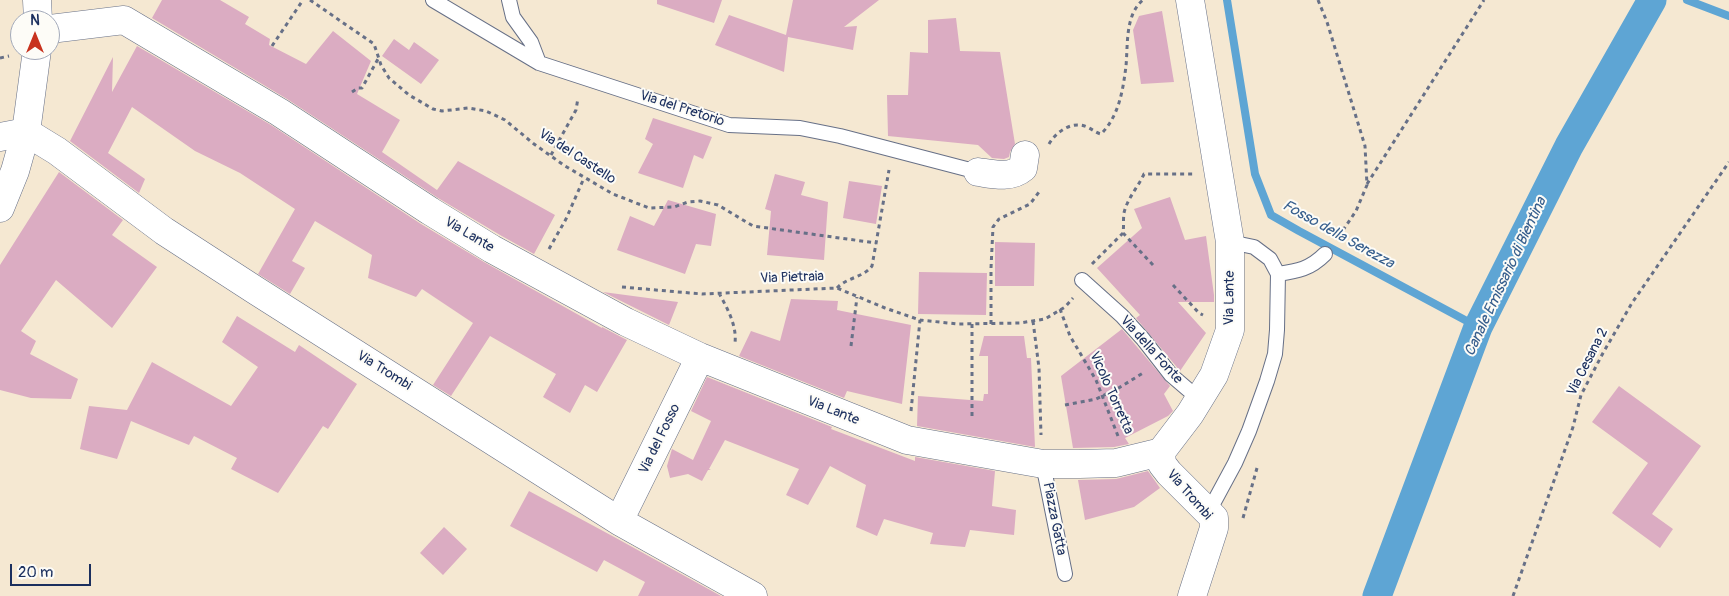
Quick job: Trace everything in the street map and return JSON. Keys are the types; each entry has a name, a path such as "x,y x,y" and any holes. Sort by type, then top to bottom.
{"street":[{"name":"Via Lante","path":"124,10 430,211 535,273 626,322 700,357 907,440 1043,464 1102,464 1161,452 1190,414 1214,374 1230,330 1230,242 1190,0"},
{"path":"60,26 124,10"},
{"path":"0,208 15,171 13,135 34,60"},
{"name":"Via Trombi","path":"13,135 57,152 164,232 619,521 752,596"},
{"path":"978,172 1002,175 1011,174 1022,168 1036,151"},
{"name":"Via del Fosso","path":"619,521 700,357"},
{"name":"Via Trombi","path":"1161,452 1162,464 1214,518 1214,528 1192,596"}],"lane":[{"name":"Via del Pretorio","path":"433,0 539,63 729,125 800,128 832,134 978,172"},
{"path":"509,0 513,17 532,42 539,63"},
{"path":"1208,512 1235,463 1267,381 1275,354 1277,330 1278,274 1270,259 1254,247 1230,242"},
{"path":"1278,274 1298,271 1316,263 1325,254"},
{"name":"Via della Fonte","path":"1082,280 1122,316 1143,338 1171,375 1199,399"},
{"name":"Piazza Gatta","path":"1043,464 1065,574"}],"path":[{"path":"272,46 303,0"},
{"name":"Via del Castello","path":"310,0 374,44 389,78 409,95 433,109 468,108 486,110 505,120 551,156 584,178 613,194 649,208 674,207 688,202 700,201 718,205 753,226 876,243"},
{"path":"1036,151 1062,129 1077,125 1086,126 1095,133 1102,134 1107,128 1116,114 1123,84 1128,26 1133,14 1143,0"},
{"path":"1318,0 1327,22 1365,146 1367,185"},
{"path":"1337,238 1356,211 1367,185 1484,0"},
{"path":"352,92 362,88 379,59"},
{"path":"551,156 576,110 579,101 578,92"},
{"name":"Via Cesana 2","path":"1513,596 1573,427 1581,395 1632,303 1729,162"},
{"path":"1082,280 1098,258 1123,233 1124,213 1144,174 1185,175"},
{"path":"535,273 566,219 584,178"},
{"path":"837,288 849,279 864,274 870,268 887,184"},
{"path":"991,324 991,258 994,227"},
{"path":"1123,233 1153,265"},
{"name":"Via Pietraia","path":"619,286 702,294 837,288 920,320 972,324 1020,323 1045,319 1070,302 1074,296"},
{"path":"1173,286 1199,313 1230,330"},
{"path":"719,293 732,320 736,337 734,350"},
{"path":"850,346 857,297"},
{"name":"Vicolo Torretta","path":"1060,309 1070,336 1090,370 1102,396 1126,460"},
{"path":"911,406 920,320"},
{"path":"1033,321 1039,368 1041,435"},
{"path":"972,324 972,416"},
{"path":"1065,405 1102,396 1118,389 1160,362"}],"building":[{"path":"162,0 220,0 249,17 245,24 270,39 269,45 306,64 333,31 371,61 357,94 400,120 382,152 437,190 458,161 555,215 534,254 438,198 287,99 152,18"},
{"path":"657,0 722,0 714,23 657,4"},
{"path":"793,0 879,0 844,27 857,26 853,50 788,37 784,72 715,45 729,15 786,35"},
{"path":"1162,11 1174,82 1141,84 1133,30 1139,16"},
{"path":"956,18 960,51 1000,52 1015,144 1009,157 1004,159 992,158 978,145 888,136 887,95 908,95 910,52 928,53 928,20"},
{"path":"394,39 409,50 414,42 439,60 421,84 382,56"},
{"path":"137,46 271,125 421,224 484,262 627,340 597,392 585,385 570,413 543,397 556,374 490,336 451,396 433,385 473,323 422,289 416,297 368,278 372,255 315,221 292,261 305,268 290,294 258,274 295,209 240,173 195,151 132,107 108,153 145,179 139,193 70,141 113,57 112,92"},
{"path":"653,118 712,137 703,159 694,155 683,188 638,173 653,144 645,139"},
{"path":"59,172 123,220 112,235 157,267 112,328 56,280 21,331 36,341 30,354 78,379 71,399 31,398 0,390 0,265"},
{"path":"775,174 805,182 801,195 828,202 824,260 767,255 771,211 765,209"},
{"path":"849,181 882,186 876,224 843,218"},
{"path":"1170,197 1185,240 1206,236 1214,295 1214,302 1178,302 1206,333 1180,371 1136,318 1140,315 1097,268 1142,228 1134,209"},
{"path":"668,200 716,214 711,246 696,244 685,274 617,250 630,216 654,226"},
{"path":"995,242 1035,243 1034,286 995,286"},
{"path":"919,272 987,273 986,315 918,314"},
{"path":"603,292 678,302 669,325"},
{"path":"791,299 838,301 837,310 911,325 902,404 847,391 844,398 739,356 751,331 780,341"},
{"path":"237,316 295,352 299,345 357,384 328,429 323,426 278,493 231,469 237,458 194,436 189,445 131,421 117,459 80,449 89,406 127,410 152,362 231,406 258,367 222,342"},
{"path":"1122,329 1170,386 1164,394 1173,411 1168,416 1125,438 1129,444 1114,447 1073,448 1061,376"},
{"path":"984,336 1024,336 1027,358 1031,358 1035,447 917,426 918,396 983,401 984,394 988,394 988,356 979,356"},
{"path":"707,377 832,427 831,429 915,461 915,457 995,471 992,506 1016,510 1014,535 970,530 965,547 930,544 933,533 884,519 877,536 856,527 866,485 830,466 808,505 786,495 799,469 725,440 709,469 711,470 708,470 702,481 688,474 670,478 667,466 672,449 693,460 711,421 691,411"},
{"path":"1619,386 1701,446 1652,514 1673,529 1660,548 1612,513 1648,463 1592,422"},
{"path":"1148,471 1160,488 1134,507 1085,520 1078,480 1116,479"},
{"path":"529,491 721,596 638,596 645,582 604,560 597,572 510,526"},
{"path":"444,527 467,549 443,575 420,553"}],"waterway":[{"name":"Fosso della Serezza","path":"1227,0 1255,174 1271,215 1478,327"},
{"name":"Canale Emissario di Bientina","path":"1377,596 1478,327 1569,146 1652,0"},
{"path":"1687,0 1729,16"}]}
